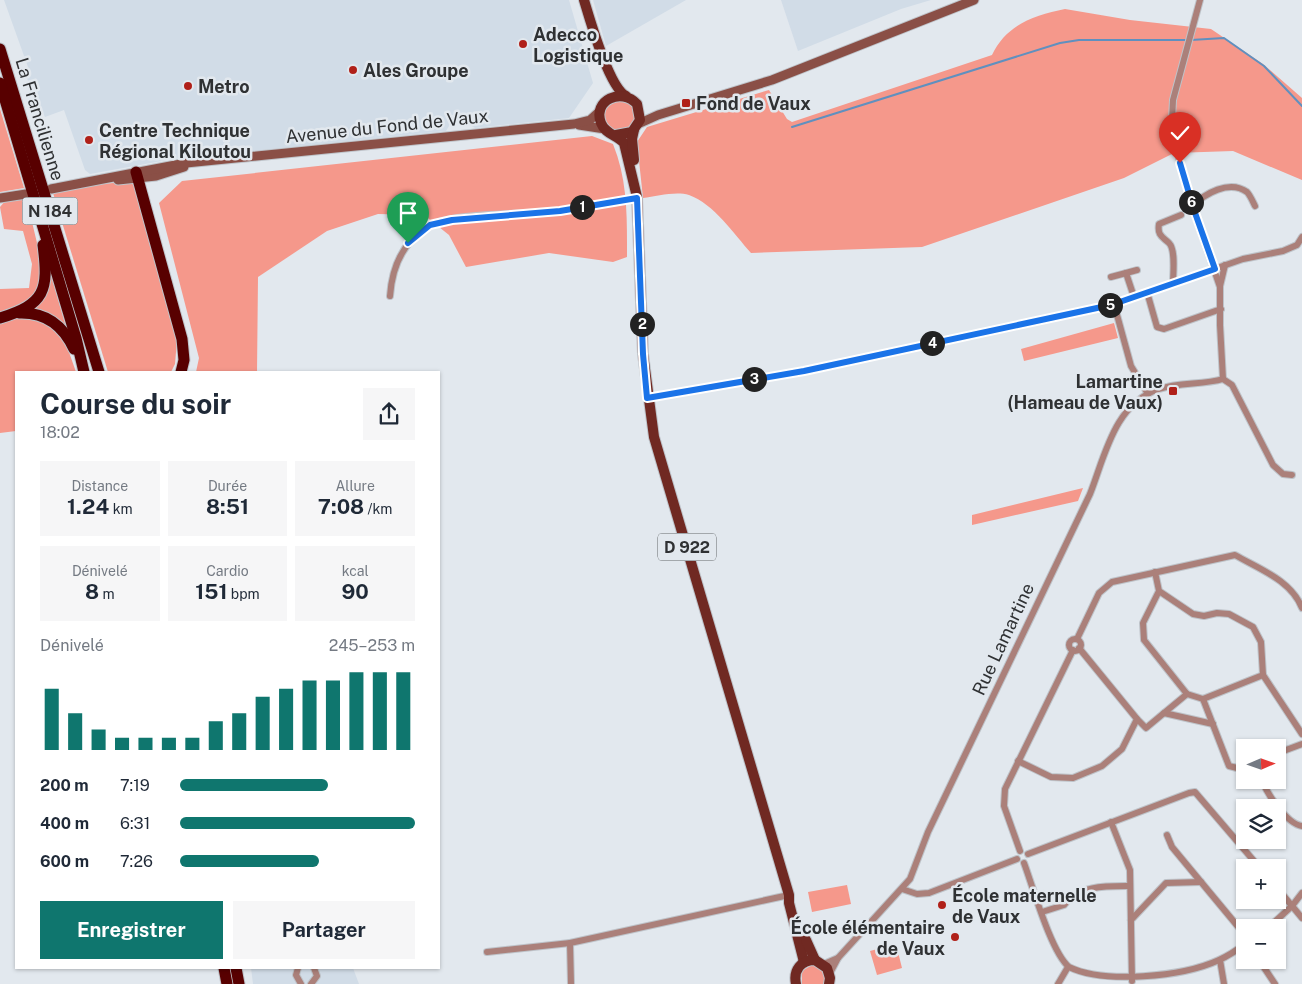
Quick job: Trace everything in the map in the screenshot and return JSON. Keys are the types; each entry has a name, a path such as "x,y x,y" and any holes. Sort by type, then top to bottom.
{"highway":[{"name":"La Francilienne","path":"0,49 83,317 98,371"},
{"name":"La Francilienne","path":"0,83 83,371"},
{"path":"137,175 182,339 184,360 181,371"},
{"path":"0,318 33,304 44,286 45,265 38,211"},
{"path":"14,313 40,315 57,325 71,343 83,371"},
{"path":"83,317 104,371"},
{"path":"176,371 182,339"},
{"path":"224,969 227,984"},
{"path":"236,969 239,984"}],"main road":[{"path":"584,0 599,46 609,86 608,99 600,111 600,120 605,129 616,135 626,135 636,127 640,110 635,102 616,86 599,46"},
{"path":"608,99 616,95 626,96"},
{"name":"D 922","path":"636,127 632,139 643,354 647,398 654,437 789,895 789,903 804,962"},
{"name":"D 922","path":"616,135 625,145 636,194"},
{"name":"D 922","path":"789,895 794,902 810,952 820,962"},
{"path":"796,984 796,972 804,962 820,962 831,980"}],"street":[{"path":"636,127 658,115 772,80 974,0"},
{"path":"1200,0 1173,100 1172,120 1180,163 1192,206 1220,287 1223,379 1232,385 1273,464 1283,474 1292,475"},
{"path":"640,110 647,114 658,115"},
{"name":"Avenue du Fond de Vaux","path":"51,189 137,175 166,174 203,162 574,124 590,120 600,111"},
{"name":"Avenue du Fond de Vaux","path":"574,124 605,129"},
{"path":"1192,206 1214,190 1238,188 1248,192 1255,206"},
{"path":"0,198 26,194"},
{"path":"390,296 391,277 396,262 408,243 430,225 460,219 560,211 636,194"},
{"path":"1173,283 1174,261 1170,243 1161,236 1159,224 1181,215"},
{"path":"647,398 804,371 1114,304 1243,259 1283,251 1297,244 1302,238"},
{"path":"1220,287 1225,265"},
{"path":"1111,277 1136,270"},
{"path":"1126,273 1134,297"},
{"path":"1147,292 1158,326 1164,329 1221,309"},
{"path":"1114,304 1131,366 1148,394"},
{"name":"Rue Lamartine","path":"831,980 838,958 902,889 913,874 928,832 1090,494 1111,435 1130,409 1148,394 1165,388 1223,379"},
{"path":"1077,640 1099,593 1107,585 1155,572 1234,555 1285,584 1302,608"},
{"path":"1155,572 1159,591 1143,622 1144,640 1188,694 1203,699 1263,675"},
{"path":"1159,591 1193,614 1204,616 1217,613 1229,614 1252,627 1261,642 1263,675 1302,734"},
{"path":"1077,640 1074,639 1069,642 1069,646 1076,649 1146,728 1188,694"},
{"path":"1020,851 1004,800 1005,789 1080,644 1077,640"},
{"path":"1203,699 1229,766 1236,768"},
{"path":"1164,713 1213,724"},
{"path":"1018,761 1051,777 1073,778 1102,766 1122,749 1137,719"},
{"path":"1286,750 1302,744"},
{"path":"1266,789 1292,822 1302,826"},
{"path":"1020,851 1028,854 1195,792 1252,859"},
{"path":"1111,822 1130,870 1132,981"},
{"path":"1167,835 1172,847 1236,924"},
{"path":"1017,859 1016,856 1020,851"},
{"path":"1024,863 1028,859 1028,854"},
{"path":"902,889 916,894 929,893 1017,859"},
{"path":"1017,859 1024,863 1053,942 1068,966 1088,977 1119,983 1172,976 1220,960 1236,950"},
{"path":"1131,920 1166,883 1201,882"},
{"path":"1042,912 1064,905 1069,897 1099,886 1130,886"},
{"path":"1278,919 1292,906 1302,893"},
{"path":"486,952 570,943 789,895"},
{"path":"1286,899 1302,918"},
{"path":"570,943 571,984"},
{"name":"Rue Lamartine","path":"820,962 838,958"},
{"path":"1220,960 1224,984"},
{"path":"1058,984 1068,966"},
{"path":"298,969 296,975 301,984"},
{"path":"311,984 317,976 314,969"},
{"path":"1265,969 1275,984"},
{"path":"1172,976 1173,984"}],"shaded area":[{"path":"4,0 569,0 593,83 569,118 475,128 468,124 463,115 451,115 446,131 173,159 90,174 85,170 64,110 45,117 23,70 28,67"},
{"path":"593,0 686,0 606,46"},
{"path":"781,0 931,0 901,9 798,51"},
{"path":"1065,9 1130,20 1211,29 1263,64 1302,98 1302,180 1233,151 1174,153 1124,178 922,247 751,253 723,220 698,199 684,194 666,194 643,198 637,142 647,127 769,90 787,119 792,122 992,55 1005,36 1022,23 1042,14"},
{"path":"620,99 631,104 636,115 631,126 620,131 609,126 604,115 609,104"},
{"path":"0,109 24,188 0,192"},
{"path":"592,136 613,144 618,158 626,200 627,257 613,262 549,253 466,267 449,235 424,215 378,214 327,231 258,277 257,371 196,371 199,358 159,203 182,181"},
{"path":"128,182 134,185 177,340 175,364 172,371 108,371 53,193 99,184"},
{"path":"26,197 43,268 34,298 0,314 0,289 29,288 32,264 23,231 4,229 0,207 6,200"},
{"path":"50,271 66,327 33,310"},
{"path":"17,316 42,319 64,338 76,371 15,371 15,431 0,433 0,321"},
{"path":"1114,323 1118,338 1024,361 1021,349"},
{"path":"1083,488 1078,501 972,525 972,515"},
{"path":"847,885 851,904 812,912 808,892"},
{"path":"896,944 902,968 877,975 870,951"},
{"path":"812,965 816,965 825,973 825,984 802,984 802,971"},
{"path":"251,969 353,969 359,984 253,984"}],"waterway":[{"path":"1191,40 1224,38 1264,66 1302,106"},
{"path":"792,127 1060,43 1079,40 1187,40"}],"place":[{"name":"Adecco Logistique","path":"523,44"},
{"name":"Ales Groupe","path":"353,70"},
{"name":"Metro","path":"188,86"},
{"name":"Fond de Vaux","path":"686,103"},
{"name":"Centre Technique Régional Kiloutou","path":"89,140"},
{"name":"Lamartine (Hameau de Vaux)","path":"1173,391"},
{"name":"École maternelle de Vaux","path":"942,905"},
{"name":"École élémentaire de Vaux","path":"955,937"}],"route":[{"path":"408,243 430,225 452,220 560,211 637,198 640,231 643,354 647,398 804,371 1111,305 1215,269 1180,163"}]}
